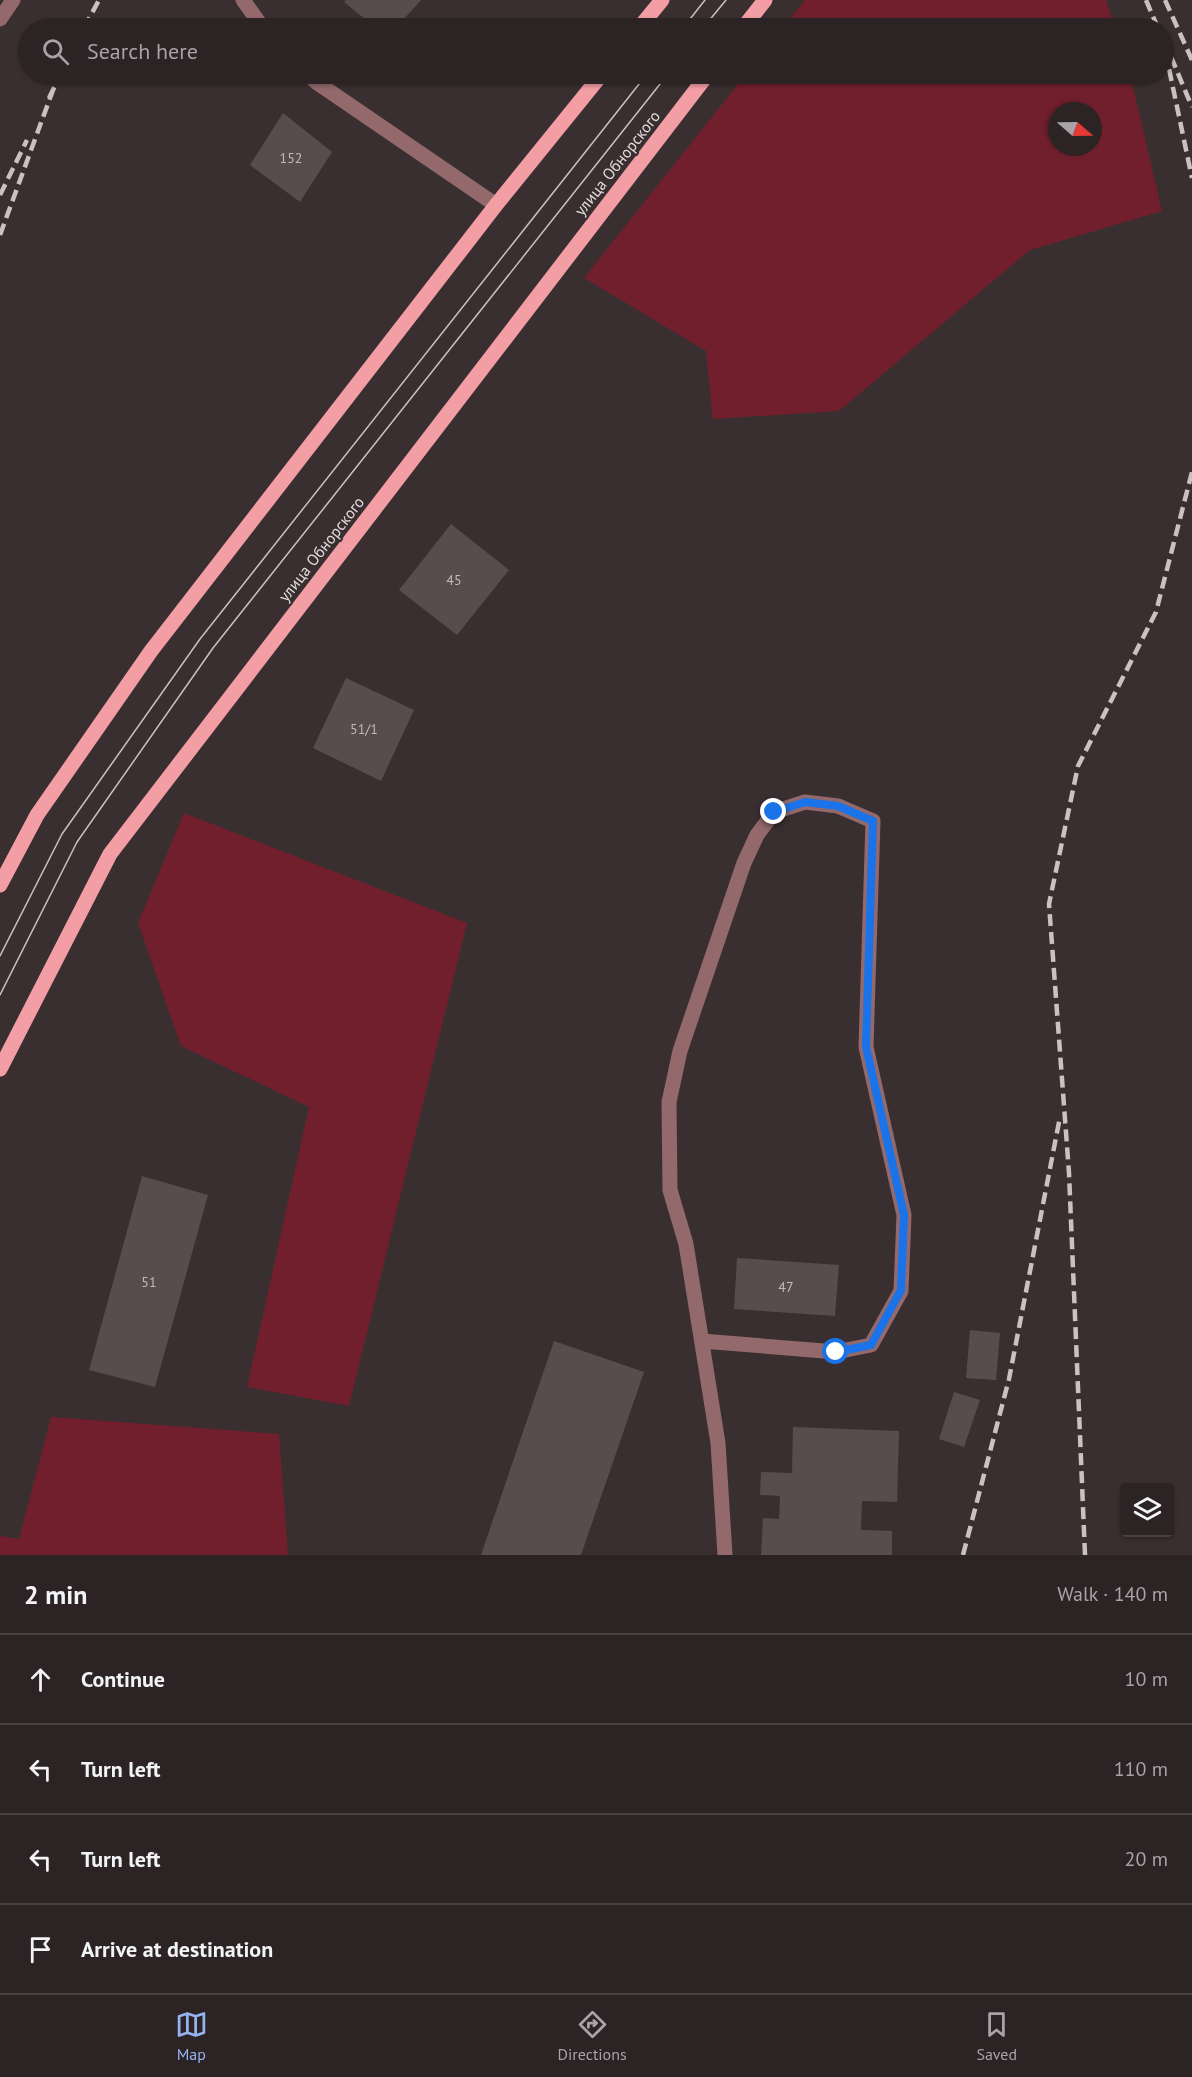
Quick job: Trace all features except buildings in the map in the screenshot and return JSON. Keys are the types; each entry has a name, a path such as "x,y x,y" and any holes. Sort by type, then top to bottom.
{"main road":[{"path":"647,18 662,0"},
{"path":"751,18 765,0"},
{"path":"0,885 37,815 151,651 496,205 594,84"},
{"name":"улица Обнорского","path":"0,1070 6,1054 110,854 700,84"}],"lane":[{"path":"0,19 13,0"},
{"path":"243,0 256,18"},
{"path":"319,84 496,205"},
{"path":"702,1341 836,1352 871,1345 901,1290 904,1215 866,1047 873,821 838,806 805,802 774,812 757,835 744,863 680,1051 669,1102 670,1190 686,1244 718,1443 725,1555"}],"shaded area":[{"path":"805,0 1106,0 1112,18 790,18"},
{"path":"738,84 1132,84 1162,211 1030,250 839,411 713,419 706,351 584,278"},
{"path":"184,813 467,923 349,1406 247,1387 309,1107 181,1046 138,923"},
{"path":"51,1417 279,1434 288,1555 0,1555 0,1536 19,1539"}],"tram line":[{"path":"691,18 705,0"},
{"path":"711,18 726,0"},
{"path":"0,956 62,834 200,639 639,84"},
{"path":"0,995 77,842 213,648 660,84"}],"railway":[{"path":"89,18 99,0"},
{"path":"1146,0 1154,18"},
{"path":"1165,0 1173,18"},
{"path":"1174,20 1192,60"},
{"path":"1174,64 1192,107"},
{"path":"49,98 56,84"},
{"path":"1172,84 1192,178"},
{"path":"0,235 53,90"},
{"path":"0,195 27,140"},
{"path":"1085,1555 1069,1173 1049,904 1078,766 1156,612 1192,472"},
{"path":"963,1555 1009,1379 1060,1117"}],"route":[{"path":"774,812 805,802 838,806 873,821 866,1047 904,1215 901,1290 871,1345 836,1352"}]}
